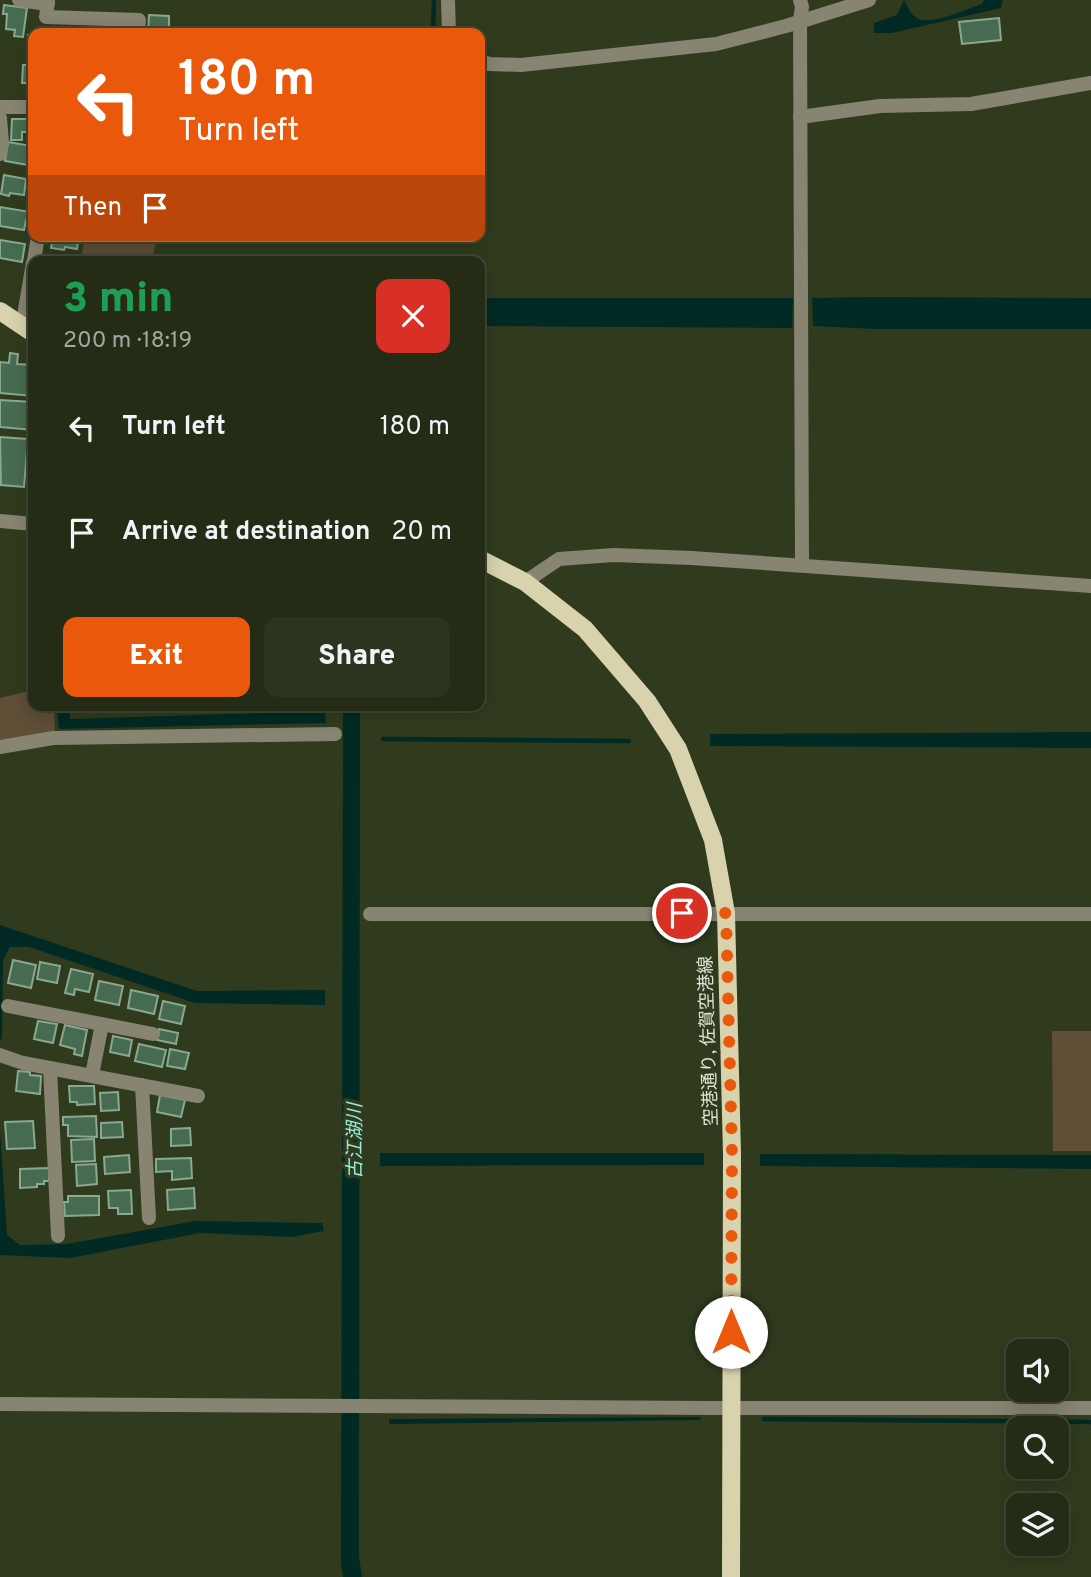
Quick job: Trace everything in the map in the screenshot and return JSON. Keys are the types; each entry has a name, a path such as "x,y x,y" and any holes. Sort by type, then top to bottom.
{"main road":[{"path":"0,311 28,330"},
{"name":"空港通り, 佐賀空港線","path":"485,562 525,582 585,629 646,701 678,749 713,840 726,913 732,1154 731,1577"}],"street":[{"path":"19,0 48,2 46,17 139,20 138,28"},
{"path":"448,0 449,28"},
{"path":"800,0 802,565"},
{"path":"485,63 521,65 716,44 869,0"},
{"path":"800,117 880,106 971,104 1091,83"},
{"path":"0,107 28,107"},
{"path":"0,118 0,153"},
{"path":"0,521 28,524"},
{"path":"525,582 559,559 614,555 802,565 1091,586"},
{"path":"0,747 53,738 335,734"},
{"path":"370,914 1091,915"},
{"path":"8,1006 153,1034"},
{"path":"92,1075 102,1024"},
{"path":"0,1055 23,1063 198,1096"},
{"path":"50,1068 58,1236"},
{"path":"142,1085 149,1218"},
{"path":"0,1404 1091,1408"}],"shaded area":[{"path":"84,242 156,242 152,256 82,256"},
{"path":"28,691 28,711 54,711 55,735 0,743 0,698"},
{"path":"1052,1031 1091,1031 1091,1151 1053,1151"}],"water":[{"path":"904,0 915,17 928,20 944,18 982,4 984,0 1003,0 1001,8 892,33 874,33 874,23 897,15"},
{"path":"485,298 793,298 792,328 485,326"},
{"path":"812,298 1091,298 1091,329 876,329 813,326"},
{"path":"58,711 69,711 70,719 325,711 326,723 59,729"},
{"name":"古江湖川","path":"343,711 360,711 359,1556 362,1577 343,1577"},
{"path":"1091,732 1091,748 710,746 710,734"},
{"path":"0,925 197,991 325,990 325,1005 195,1003 29,947 10,947 3,960 0,1042"},
{"path":"0,1130 7,1235 20,1245 67,1244 195,1221 322,1223 324,1231 292,1237 200,1233 70,1258 0,1255"},
{"path":"380,1153 704,1153 704,1165 380,1166"},
{"path":"760,1154 1091,1155 1091,1169 760,1166"},
{"path":"700,1417 701,1420 389,1424 389,1419"}],"building":[{"path":"4,5 27,8 23,37 14,36 15,30 6,29 7,14 3,14"},
{"path":"149,15 169,16 169,27 148,28"},
{"path":"999,18 1001,40 962,44 959,22"},
{"path":"23,65 28,65 28,83 22,83"},
{"path":"12,119 28,119 28,132 22,132 22,140 11,140"},
{"path":"8,142 28,145 28,165 5,161"},
{"path":"4,175 26,179 24,195 1,194"},
{"path":"0,207 28,212 24,230 0,226"},
{"path":"0,240 25,244 22,262 0,258"},
{"path":"52,242 78,242 77,249 51,248"},
{"path":"10,353 18,354 17,364 28,365 28,396 0,393 0,362 9,363"},
{"path":"0,400 28,402 28,430 0,427"},
{"path":"0,437 28,439 24,487 1,485"},
{"path":"13,960 36,965 31,988 8,983"},
{"path":"40,962 60,966 57,983 37,979"},
{"path":"71,969 93,974 89,992 75,989 74,995 65,993"},
{"path":"99,981 123,986 119,1005 95,1000"},
{"path":"131,990 158,996 154,1014 128,1008"},
{"path":"163,1001 185,1006 181,1024 159,1019"},
{"path":"38,1021 57,1024 53,1043 34,1039"},
{"path":"65,1025 87,1030 82,1056 74,1054 75,1049 60,1045"},
{"path":"159,1029 178,1033 176,1044 157,1040"},
{"path":"113,1036 132,1040 129,1056 110,1052"},
{"path":"139,1044 166,1050 162,1067 135,1061"},
{"path":"170,1049 189,1053 185,1069 167,1066"},
{"path":"18,1071 41,1076 40,1094 16,1091"},
{"path":"69,1086 94,1086 95,1104 77,1105 77,1102 70,1102"},
{"path":"118,1092 119,1110 101,1111 100,1093"},
{"path":"160,1095 185,1100 181,1117 157,1112"},
{"path":"96,1116 97,1137 68,1136 68,1125 63,1125 63,1117"},
{"path":"33,1121 35,1148 7,1149 5,1122"},
{"path":"122,1122 123,1137 101,1138 101,1123"},
{"path":"190,1128 191,1145 171,1146 171,1129"},
{"path":"94,1139 95,1161 72,1162 71,1140"},
{"path":"129,1155 130,1172 105,1174 104,1157"},
{"path":"191,1158 192,1178 172,1180 172,1171 156,1172 156,1159"},
{"path":"96,1164 97,1184 77,1186 76,1165"},
{"path":"49,1168 49,1181 37,1184 37,1187 20,1188 20,1169"},
{"path":"194,1188 195,1208 168,1210 167,1190"},
{"path":"131,1190 132,1214 118,1214 118,1208 109,1208 108,1191"},
{"path":"68,1196 99,1196 99,1215 65,1216 64,1202 68,1202"}],"waterway":[{"path":"433,28 434,0"},
{"path":"383,739 629,741"},
{"path":"764,1419 1091,1422"}],"route":[{"path":"682,913 726,913 732,1154 731,1332"}]}
